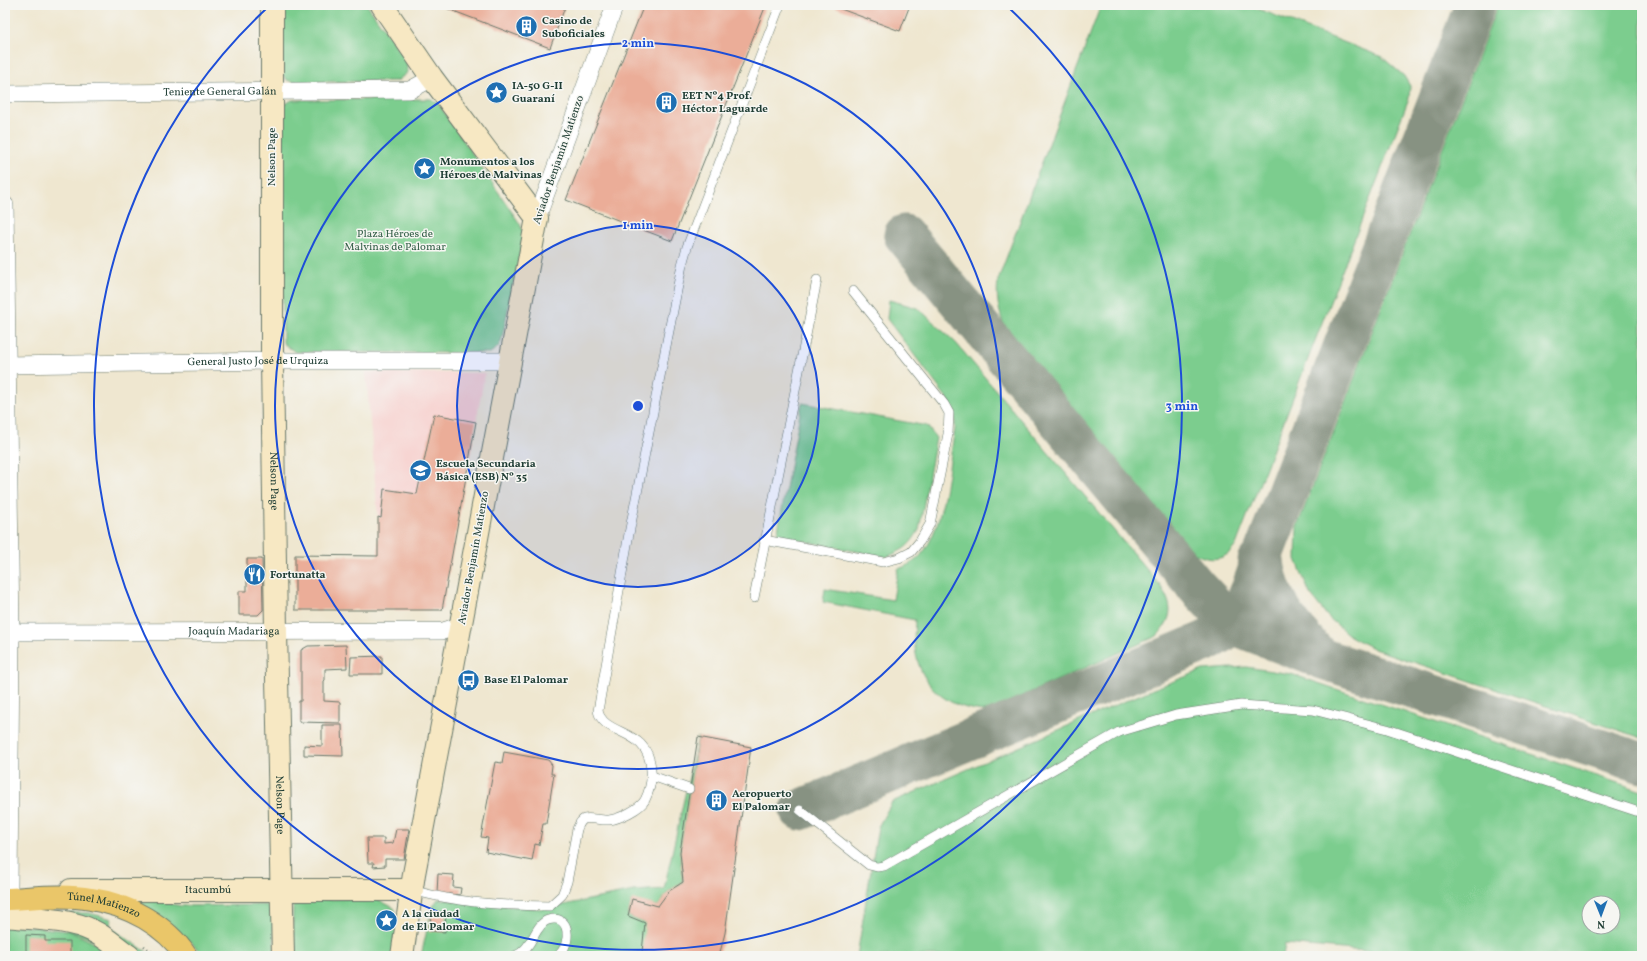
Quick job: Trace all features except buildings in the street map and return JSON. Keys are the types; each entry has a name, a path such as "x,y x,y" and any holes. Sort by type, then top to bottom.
{"main road":[{"name":"Túnel Matienzo","path":"6,896 106,910 140,925 158,938 176,956"},
{"name":"Túnel Matienzo","path":"6,896 90,898 106,902 141,916 161,930 186,956"}],"street":[{"name":"Nelson Page","path":"272,5 272,361 283,956"},
{"path":"382,5 432,78 537,218"},
{"name":"Aviador Benjamín Matienzo","path":"404,955 412,890 537,218 615,5"},
{"name":"Teniente General Galán","path":"5,94 410,90 432,78"},
{"path":"5,205 8,632 6,896"},
{"name":"General Justo José de Urquiza","path":"6,365 272,361 511,361"},
{"name":"Joaquín Madariaga","path":"8,632 443,631 462,625"},
{"name":"Itacumbú","path":"6,896 282,890 412,890"},
{"path":"5,916 78,925 97,933 129,956"}],"lane":[{"path":"412,890 434,897 479,904 550,906 562,895 567,882 577,829 580,822 586,819 608,820 625,815 644,802 650,788 652,776 651,763 645,747 632,736 603,722 599,718 598,711 628,539 682,265 687,247 780,5"},
{"path":"754,598 764,540 817,280"},
{"path":"764,540 883,562 899,558 911,552 920,541 930,524 948,434 949,413 944,404 853,291"},
{"path":"800,810 870,865 877,867 884,866 1119,732 1176,715 1241,705 1313,710 1387,729 1642,812"},
{"path":"652,776 689,789"},
{"path":"515,956 526,948 539,927 546,920 553,919 559,920 566,926 568,934 564,950 558,956"}],"shaded area":[{"name":"Escuela Secundaria Básica (ESB) Nº 35","path":"366,372 485,373 456,531 378,517"}],"green space":[{"path":"281,5 367,5 407,61 407,73 397,81 294,82 287,80 282,74"},
{"path":"1101,5 1248,5 1382,57 1404,76 1410,86 1409,98 1236,545 1223,557 1212,559 1194,553 1011,340 1004,325 998,304 998,280"},
{"path":"1498,5 1642,5 1642,738 1374,649 1350,636 1328,617 1310,594 1296,559 1297,527"},
{"name":"Plaza Héroes de Malvinas de Palomar","path":"431,99 438,103 520,224 524,234 501,342 498,347 490,353 295,352 283,343 282,106 292,100"},
{"path":"889,300 918,308 956,343 1158,583 1167,597 1170,610 1167,622 1157,636 988,711 974,710 950,701 939,694 923,675 914,645 915,620 823,602 825,589 893,600 898,569 916,560 929,543 935,529 944,495 955,429 955,414 949,401 887,319"},
{"path":"802,403 927,426 936,438 919,530 906,547 886,557 777,536"},
{"path":"1246,667 1291,674 1642,791 1642,956 1423,956 1285,944 1283,956 857,956 878,827 892,802 1153,689 1203,670"},
{"path":"698,737 680,852 683,882 669,891 658,906 632,900 628,916 645,923 665,956 421,956 432,908 438,899 543,909 634,891 664,889"},
{"path":"375,898 394,908 398,916 395,956 292,956 293,907 303,900"},
{"path":"150,899 181,906 265,905 273,907 275,956 203,956 178,932 127,902"},
{"path":"27,913 89,913 112,919 109,927 153,956 133,956"},
{"path":"5,924 69,931 122,956 5,956"}],"taxiway":[{"path":"800,810 1202,643 1216,636 1233,623 1243,608 1251,590 1263,555 1475,5"},
{"path":"904,235 1196,586 1232,624 1320,658 1642,763"},
{"path":"1258,561 1263,555 1265,571 1274,598 1296,631 1317,654"}],"place":[{"name":"Casino de Suboficiales","path":"527,27"},
{"name":"IA-50 G-II Guaraní","path":"497,92"},
{"name":"EET Nº4 Prof. Héctor Laguarde","path":"666,102"},
{"name":"Monumentos a los Héroes de Malvinas","path":"424,168"},
{"name":"Escuela Secundaria Básica (ESB) Nº 35","path":"421,470"},
{"name":"Fortunatta","path":"255,575"},
{"name":"Base El Palomar","path":"469,680"},
{"name":"Aeropuerto El Palomar","path":"716,800"},
{"name":"A la ciudad de El Palomar","path":"387,920"}]}
